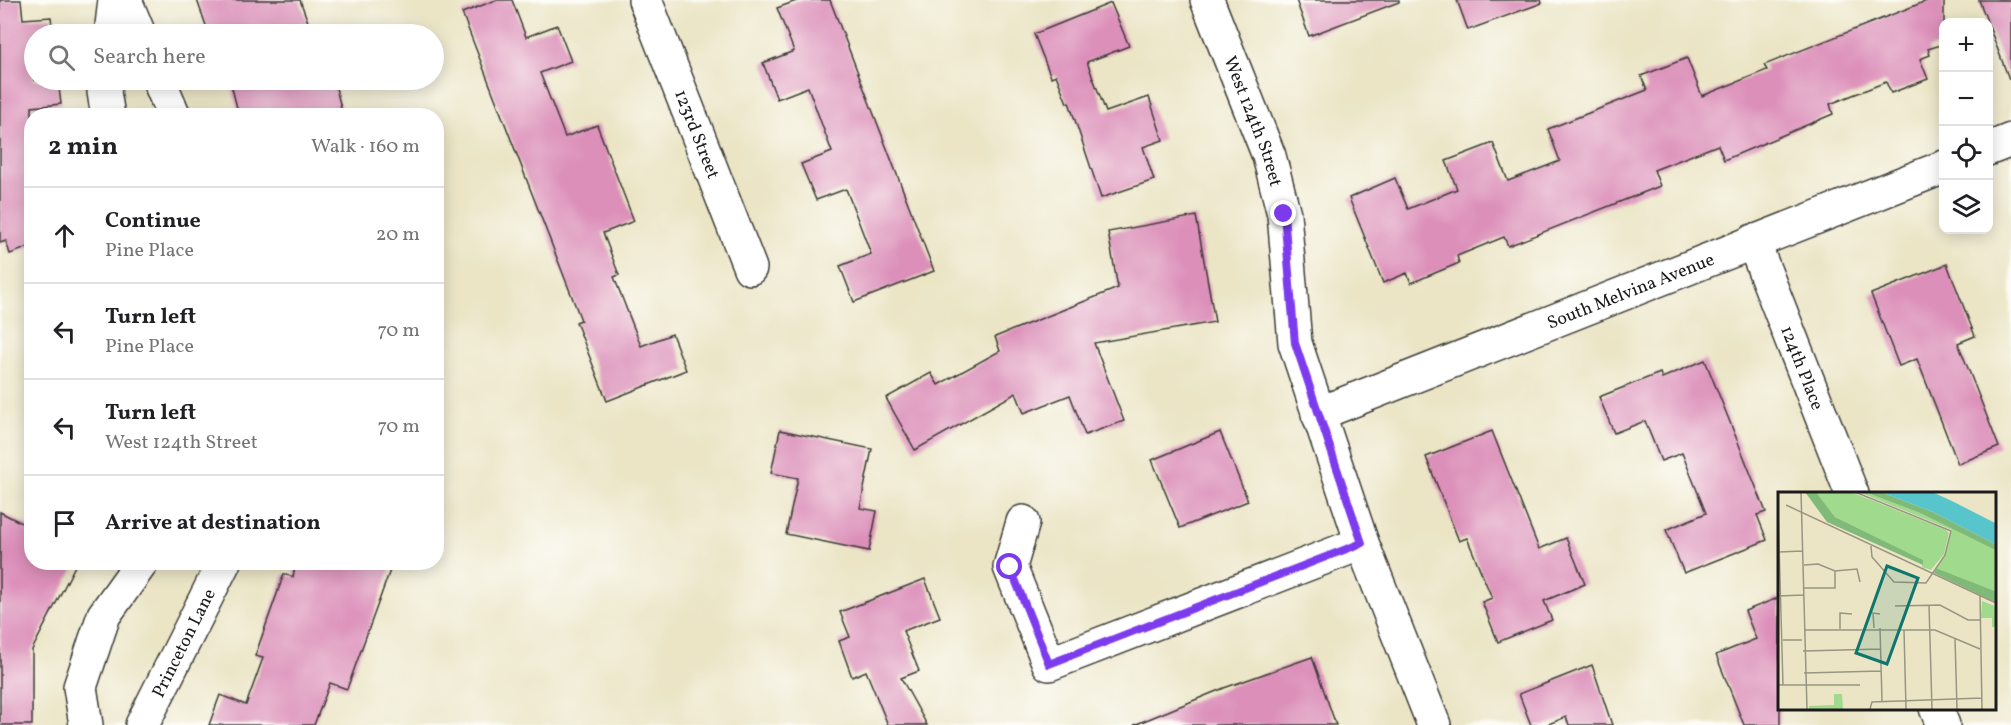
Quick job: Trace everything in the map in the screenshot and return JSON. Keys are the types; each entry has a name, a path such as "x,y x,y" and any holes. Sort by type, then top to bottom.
{"street":[{"path":"112,24 115,0"},
{"path":"125,0 136,24"},
{"name":"123rd Street","path":"645,0 750,268"},
{"name":"West 124th Street","path":"1207,0 1269,156 1275,179 1289,246 1295,343 1362,543 1434,725"},
{"path":"104,90 107,108"},
{"path":"163,90 171,108"},
{"path":"1993,147 2011,140"},
{"name":"South Melvina Avenue","path":"1318,414 1939,169"},
{"name":"124th Place","path":"1753,242 1851,492"},
{"path":"1023,522 1010,567 1049,664 1362,543"},
{"path":"86,725 80,687 104,615 136,570"},
{"name":"Princeton Lane","path":"142,725 220,570"},
{"path":"1937,710 1943,725"}],"building":[{"path":"0,0 21,0 23,19 51,17 52,24 24,24 24,90 59,90 61,104 24,108 24,249 10,254 6,241 0,243"},
{"path":"197,0 300,0 309,24 205,24"},
{"path":"496,0 512,0 526,37 557,25 571,61 540,73 565,137 597,125 634,221 603,233 619,275 614,277 641,346 672,334 686,370 607,401 576,322 581,320 462,13"},
{"path":"799,0 830,0 934,271 854,302 840,266 871,254 846,189 816,200 801,164 832,152 808,87 777,99 763,63 794,51 777,8"},
{"path":"1296,0 1399,0 1399,2 1309,36"},
{"path":"1457,0 1541,0 1542,3 1468,30"},
{"path":"1929,0 1944,0 1944,18 1939,18 1939,46 1928,49 1930,55 1920,59 1928,79 1891,93 1886,82 1830,104 1833,114 1724,160 1718,145 1654,170 1660,186 1508,246 1504,237 1457,256 1459,263 1411,283 1407,273 1383,283 1349,198 1395,178 1408,209 1457,189 1446,161 1493,143 1508,181 1560,161 1548,129 1647,90 1641,76 1687,58 1702,96 1767,70 1764,65"},
{"path":"1979,0 2011,0 2011,79 2009,79 1993,37 1993,18 1986,18"},
{"path":"1111,3 1129,46 1087,62 1106,112 1149,97 1163,140 1143,147 1154,180 1101,198 1069,102 1067,103 1056,75 1051,77 1034,34"},
{"path":"232,90 336,90 341,108 237,108"},
{"path":"1196,216 1215,322 1094,343 1124,421 1085,435 1070,395 1024,413 1016,393 915,450 886,398 931,373 938,385 1000,351 995,337 1118,288 1108,232"},
{"path":"1947,264 1975,336 1958,343 1999,447 1958,464 1917,359 1899,366 1871,294"},
{"path":"1705,360 1766,512 1757,515 1767,540 1684,573 1666,530 1706,513 1682,453 1661,461 1645,421 1614,433 1599,397 1660,373 1662,378"},
{"path":"780,430 872,449 860,508 877,511 869,551 786,534 798,478 771,473"},
{"path":"1492,431 1539,549 1566,538 1585,584 1544,601 1552,620 1498,642 1482,602 1492,598 1467,538 1459,541 1426,457"},
{"path":"1220,432 1248,501 1180,528 1152,460"},
{"path":"0,512 24,524 24,570 73,570 32,650 32,725 0,725"},
{"path":"294,570 390,570 347,689 330,683 314,725 209,725 220,695 246,705 263,658 255,656 284,574 293,577"},
{"path":"925,579 940,617 903,631 919,671 901,678 927,725 888,725 866,671 852,677 839,641 850,637 840,612"},
{"path":"1778,598 1780,725 1744,725 1716,655 1756,639 1745,611"},
{"path":"1312,657 1336,725 1134,725 1224,688"},
{"path":"1592,665 1612,725 1569,725 1566,717 1546,725 1531,725 1519,694"}],"route":[{"path":"1010,567 1049,664 1362,543 1295,343 1289,246 1284,214"}]}
